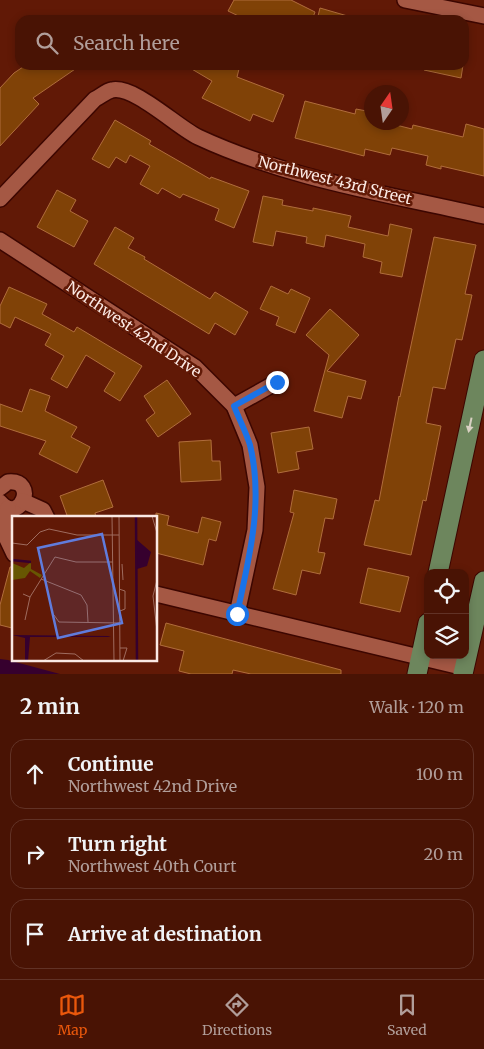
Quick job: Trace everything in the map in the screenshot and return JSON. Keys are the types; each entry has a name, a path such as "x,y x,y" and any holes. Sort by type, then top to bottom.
{"main road":[{"path":"439,569 484,360"},
{"path":"464,671 484,583"},
{"path":"419,666 424,642"}],"street":[{"path":"405,0 484,16"},
{"name":"Northwest 43rd Street","path":"0,199 95,99 112,90 128,92 196,136 250,159 315,178 484,216"},
{"name":"Northwest 42nd Drive","path":"0,240 194,367 234,406 250,445 257,488 255,530 237,614"},
{"path":"234,406 277,382"},
{"path":"0,488 8,482 16,483 24,492 23,501 17,507 4,505 3,532 12,550"},
{"path":"23,501 43,510 46,516"},
{"path":"158,594 237,614 419,666 464,671"}],"shaded area":[{"path":"0,659 60,674 0,674"}],"building":[{"path":"234,0 291,0 315,12 314,15 236,15 228,11"},
{"path":"320,8 344,15 318,15"},
{"path":"18,70 74,70 33,98 39,104 0,146 0,88"},
{"path":"193,70 239,70 237,77 284,95 273,122 253,114 250,121 202,98 212,81"},
{"path":"424,70 462,70 461,78"},
{"path":"305,101 355,114 356,109 364,110 364,130 409,130 409,128 412,129 413,125 463,137 466,124 484,129 484,176 441,166 441,169 426,165 428,156 392,148 390,155 365,149 364,156 295,138"},
{"path":"115,120 151,141 149,144 210,179 211,177 249,191 234,228 215,220 219,209 183,194 180,198 162,188 158,194 140,184 150,166 130,155 126,163 116,157 109,168 92,159"},
{"path":"57,190 76,200 70,211 88,221 74,247 37,227"},
{"path":"263,196 283,200 282,205 313,211 313,208 351,216 348,227 388,236 390,224 412,229 402,277 380,273 382,262 363,257 365,244 326,235 324,247 306,243 307,237 276,231 273,246 253,242"},
{"path":"115,227 134,238 128,248 145,257 144,259 210,299 215,292 248,312 235,335 215,323 209,334 94,264"},
{"path":"434,237 476,245 465,294 472,295 462,340 456,339 445,389 433,387 426,423 441,426 426,501 423,500 411,555 364,545 375,500 379,501 399,396"},
{"path":"271,286 288,294 291,289 310,298 295,333 276,325 279,317 260,309"},
{"path":"9,287 47,304 42,314 74,332 77,327 142,366 120,401 104,391 115,373 86,355 67,388 51,379 64,356 45,345 51,334 15,317 10,328 0,323 0,306"},
{"path":"330,309 359,335 327,371 366,381 361,399 348,396 342,418 314,411 329,355 306,335"},
{"path":"167,380 191,414 158,437 146,420 155,413 144,396"},
{"path":"30,389 50,396 45,411 77,427 71,437 90,447 77,473 39,454 46,441 0,426 0,404 22,412"},
{"path":"309,427 313,449 296,452 299,469 278,473 271,433"},
{"path":"211,440 212,461 220,461 221,480 181,482 179,442"},
{"path":"103,480 113,507 95,513 96,516 67,516 60,496"},
{"path":"294,490 337,499 333,519 325,518 318,552 325,553 320,574 302,570 296,595 273,589 294,513 290,512"},
{"path":"156,513 169,516 167,525 198,533 202,517 221,522 216,541 209,539 203,565 158,554 158,516 156,516"},
{"path":"10,567 12,567 12,628 0,625 0,605"},
{"path":"368,568 409,577 400,612 360,603"},
{"path":"166,623 341,670 341,674 251,674 233,670 232,674 191,674 179,671 184,651 160,645"}],"route":[{"path":"237,614 255,530 257,488 250,445 234,406 277,382"}]}
